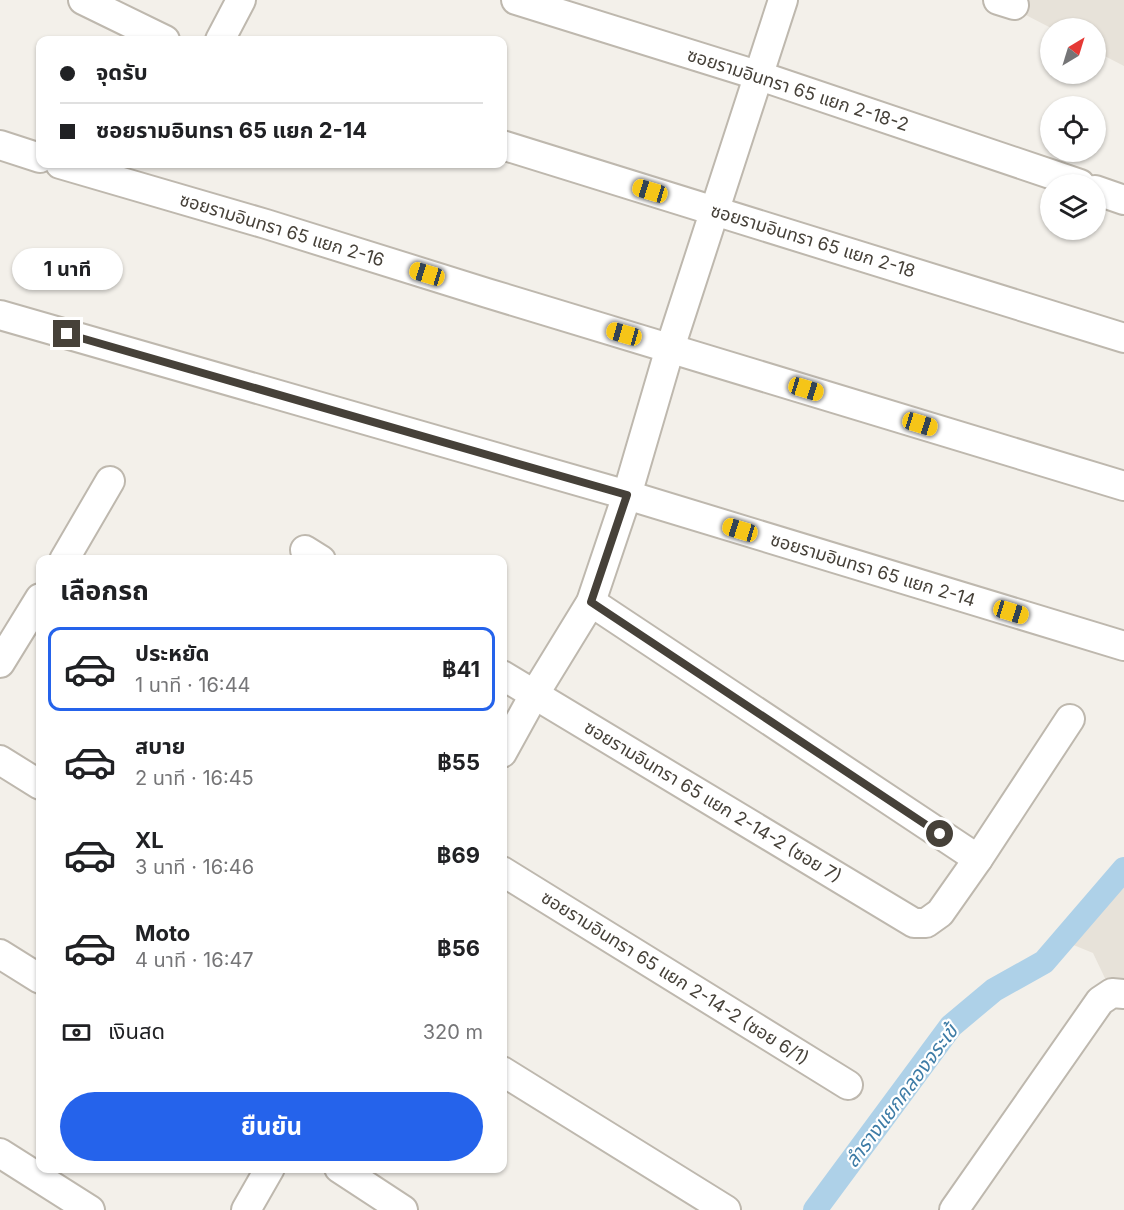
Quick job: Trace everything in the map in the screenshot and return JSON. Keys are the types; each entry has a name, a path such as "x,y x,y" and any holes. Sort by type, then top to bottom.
{"street":[{"path":"83,0 157,36"},
{"path":"222,36 241,0"},
{"name":"ซอยรามอินทรา 65 แยก 2-18-2","path":"516,0 760,76 1050,174"},
{"path":"507,744 591,602 627,495 670,348 783,0"},
{"path":"0,145 36,157"},
{"name":"ซอยรามอินทรา 65 แยก 2-18","path":"507,147 1124,338"},
{"name":"ซอยรามอินทรา 65 แยก 2-16","path":"74,168 266,224 1124,486"},
{"path":"1106,194 1124,200"},
{"name":"ซอยรามอินทรา 65 แยก 2-14","path":"0,315 627,495 1124,646"},
{"path":"67,555 110,481"},
{"path":"591,602 978,860 1070,719"},
{"path":"0,663 36,604"},
{"name":"ซอยรามอินทรา 65 แยก 2-14-2 (ซอย 7)","path":"507,678 914,923 926,923 940,913 978,860"},
{"path":"0,760 36,782"},
{"name":"ซอยรามอินทรา 65 แยก 2-14-2 (ซอย 6/1)","path":"507,875 848,1085"},
{"path":"0,954 36,976"},
{"path":"954,1210 1100,1001 1118,994"},
{"path":"507,1074 726,1210"},
{"path":"0,1153 90,1210"},
{"path":"246,1210 267,1173"},
{"path":"347,1173 403,1210"}],"shaded area":[{"path":"1026,0 1124,0 1124,66 1106,57 1106,18 1040,18 1040,22 1020,12"},
{"path":"1124,881 1124,994 1112,993 1093,953 1071,944"}],"waterway":[{"name":"ลำรางแยกคลองจระเข้","path":"815,1210 951,1026 994,990 1044,962 1124,869"}],"route":[{"path":"67,334 627,495 591,602 940,834"}]}
